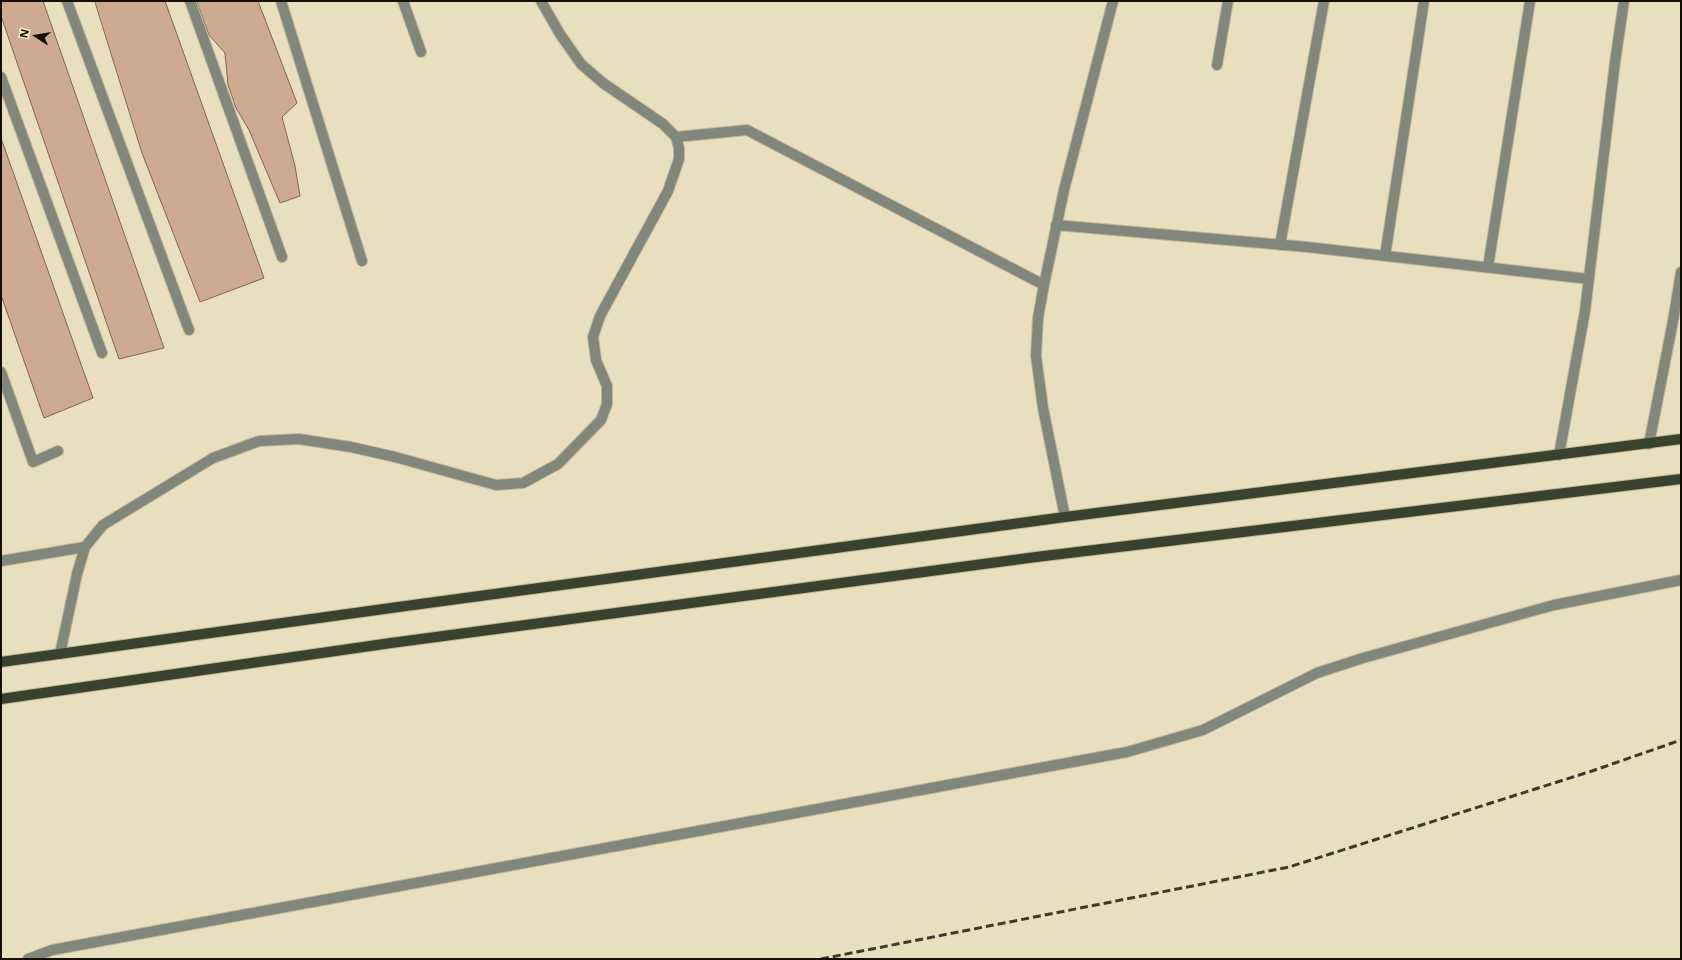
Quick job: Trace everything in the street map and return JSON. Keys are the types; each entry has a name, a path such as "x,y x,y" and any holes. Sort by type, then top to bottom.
{"main road":[{"path":"1,662 1065,517 1681,440"},
{"path":"1,699 391,643 1028,558 1681,480"}],"street":[{"path":"68,1 189,330"},
{"path":"190,1 282,256"},
{"path":"281,1 362,261"},
{"path":"403,1 421,52"},
{"path":"60,654 77,574 85,547 103,525 213,458 259,441 299,438 351,447 466,475 496,484 523,483 558,464 600,420 607,404 607,386 596,360 593,337 600,316 668,191 679,159 676,137 663,124 603,83 581,64 560,34 541,1"},
{"path":"1065,517 1043,408 1036,356 1038,318 1056,225 1114,1"},
{"path":"1217,65 1228,1"},
{"path":"1280,245 1324,1"},
{"path":"1385,256 1424,1"},
{"path":"1488,267 1530,1"},
{"path":"1559,455 1585,311 1614,69 1624,1"},
{"path":"1,77 102,354"},
{"path":"676,137 747,130 1044,285"},
{"path":"1056,225 1280,245 1589,279"},
{"path":"1649,444 1681,277"},
{"path":"1,372 33,462 58,451"},
{"path":"1,561 85,547"},
{"path":"28,959 60,949 1127,752 1203,730 1317,673 1363,658 1554,605 1681,580"}],"building":[{"path":"1,1 43,1 164,348 119,359 1,16"},
{"path":"95,1 165,1 264,278 200,302 142,153"},
{"path":"197,1 258,1 297,103 282,117 295,166 300,196 280,203 249,130 236,108 228,85 225,53 209,35"},
{"path":"1,138 93,398 44,418 1,295"}],"railway":[{"path":"821,959 1289,867 1592,771 1681,740"}]}
